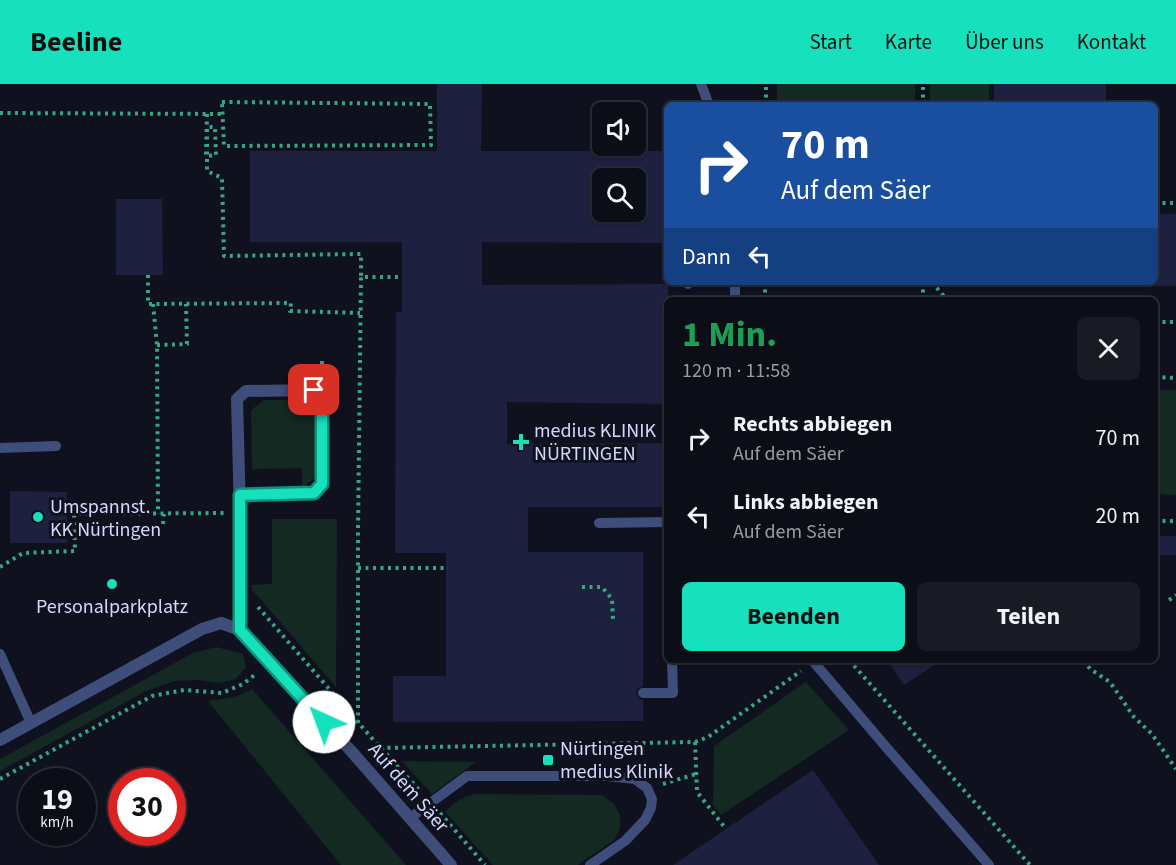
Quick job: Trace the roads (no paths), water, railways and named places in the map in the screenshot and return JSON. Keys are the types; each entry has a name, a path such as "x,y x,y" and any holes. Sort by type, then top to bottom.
{"street":[{"path":"0,740 202,629 221,623 240,630 237,399 246,391 314,390 322,397 322,484 314,493 240,495"},
{"name":"Auf dem Säer","path":"240,630 451,865"}],"lane":[{"path":"700,84 708,102"},
{"path":"0,448 56,446"},
{"path":"599,523 664,522"},
{"path":"0,654 31,723"},
{"path":"643,693 673,693 672,663"},
{"path":"815,663 989,865"},
{"path":"410,818 467,776 607,776 635,779 647,788 652,798 651,808 645,820 625,842 590,865"}],"place":[{"name":"medius KLINIK NÜRTINGEN","path":"521,442"},
{"name":"Umspannst. KK Nürtingen","path":"38,517"},
{"name":"Personalparkplatz","path":"112,584"},
{"name":"Nürtingen medius Klinik","path":"548,760"}]}
